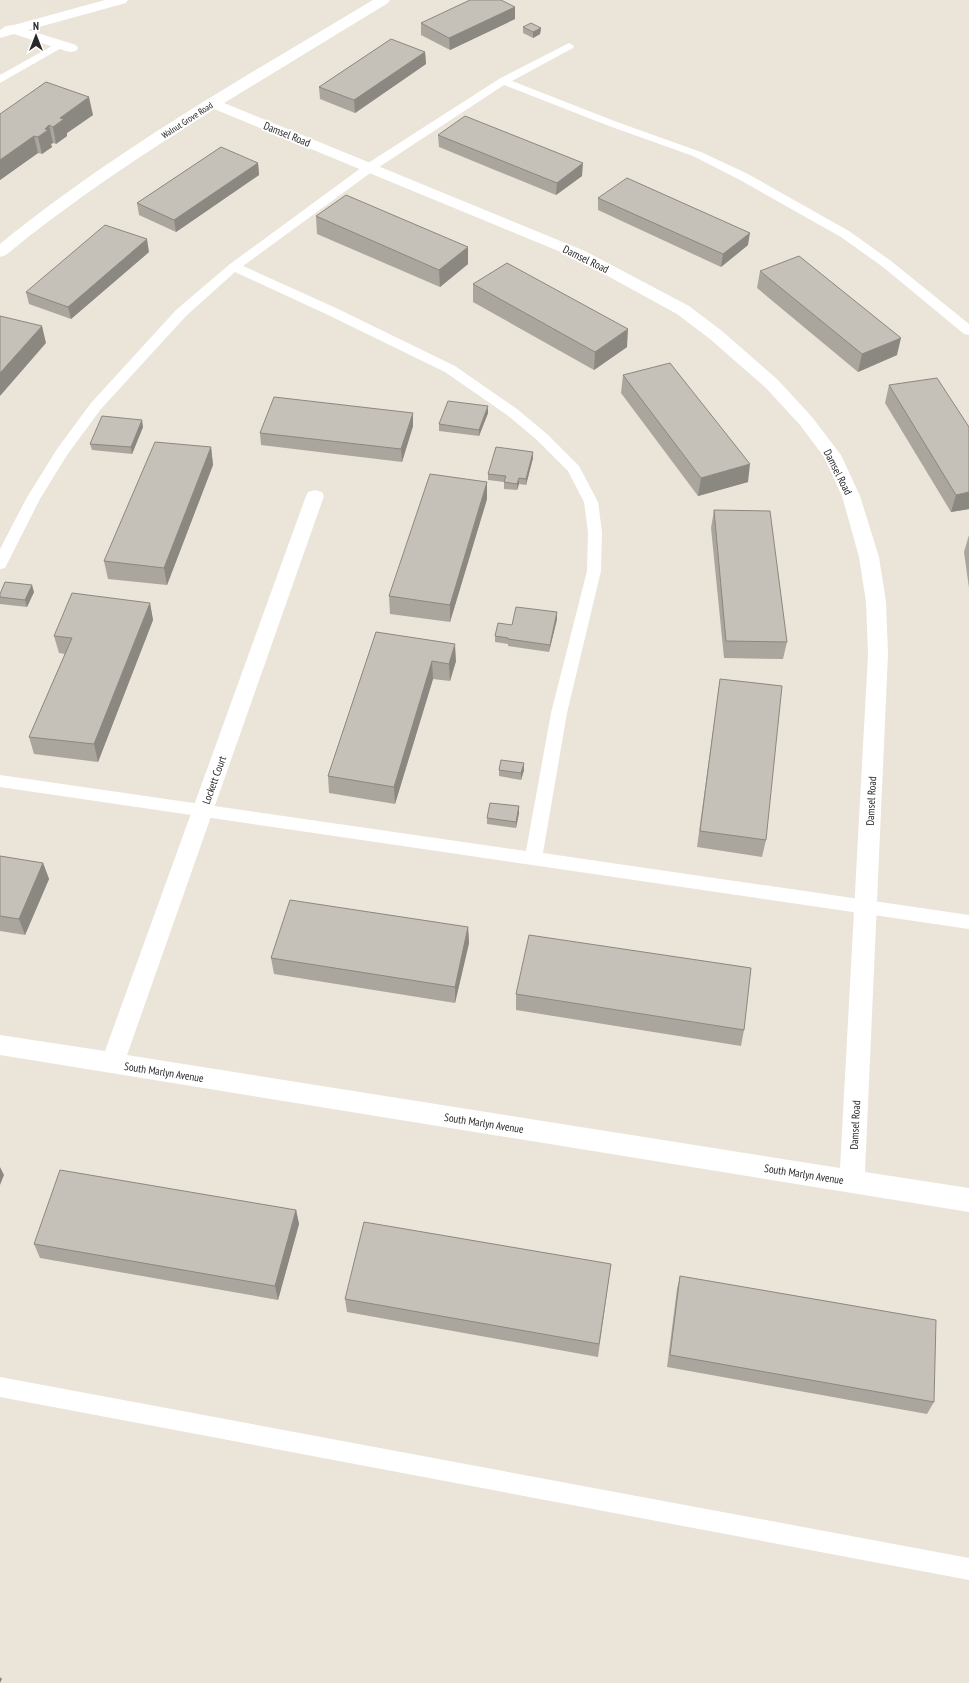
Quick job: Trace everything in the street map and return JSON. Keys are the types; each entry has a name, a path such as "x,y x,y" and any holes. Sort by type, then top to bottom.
{"street":[{"path":"4,30 121,0"},
{"name":"Walnut Grove Road","path":"0,252 53,210 111,169 212,103 382,0"},
{"path":"4,30 65,46"},
{"name":"Damsel Road","path":"212,103 578,254 683,310 716,335 772,384 806,421 832,455 851,496 868,557 876,602 878,654 852,1181"},
{"name":"Lockett Court","path":"112,1064 315,496"},
{"name":"South Marlyn Avenue","path":"0,1045 969,1200"}],"lane":[{"path":"0,80 65,46"},
{"path":"0,564 33,499 62,452 96,406 181,312 234,267 369,168 503,81 569,46"},
{"path":"503,81 613,124 697,154 744,177 845,234 926,294 969,332"},
{"path":"234,267 331,311 450,369 512,412 542,437 574,469 591,502 595,532 594,571 559,713 533,858"},
{"path":"0,781 202,812 533,858 969,922"},
{"path":"0,1387 969,1569"}],"building":[{"path":"470,0 501,0 515,7 449,38 421,23"},
{"path":"531,23 541,28 533,32 523,27"},
{"path":"391,39 425,52 354,100 319,87"},
{"path":"46,82 89,97 60,118 64,119 53,127 49,125 45,129 48,130 38,137 34,136 0,160 0,114"},
{"path":"465,116 583,163 557,183 438,135"},
{"path":"221,147 258,163 174,220 137,203"},
{"path":"627,178 750,233 723,254 598,198"},
{"path":"346,195 468,247 439,270 316,216"},
{"path":"105,225 147,239 68,307 26,292"},
{"path":"799,256 901,338 862,354 760,271"},
{"path":"507,263 628,329 595,352 473,284"},
{"path":"0,316 42,326 0,373"},
{"path":"670,363 750,464 701,478 623,375"},
{"path":"937,378 969,427 969,492 956,495 889,385"},
{"path":"274,397 413,413 401,449 260,433"},
{"path":"448,401 488,406 479,430 439,424"},
{"path":"102,416 142,420 131,447 90,444"},
{"path":"155,442 211,447 164,568 104,561"},
{"path":"496,447 533,452 526,479 519,478 517,484 504,482 506,476 488,474"},
{"path":"430,474 487,482 450,605 389,596"},
{"path":"714,510 770,511 787,642 726,641"},
{"path":"5,582 32,585 25,600 0,597"},
{"path":"72,593 150,603 94,744 29,737 72,638 54,636"},
{"path":"516,607 557,612 550,645 495,636 498,623 512,625"},
{"path":"376,632 455,644 449,664 432,661 394,787 328,776"},
{"path":"720,679 782,686 766,840 700,831"},
{"path":"501,760 524,763 521,773 499,770"},
{"path":"490,803 519,806 516,822 487,818"},
{"path":"0,856 43,863 19,919 0,916"},
{"path":"290,900 468,927 455,987 271,958"},
{"path":"529,935 751,968 744,1030 516,994"},
{"path":"60,1170 296,1210 275,1286 34,1244"},
{"path":"364,1222 611,1264 599,1344 345,1299"},
{"path":"680,1276 936,1320 934,1402 670,1355"}]}
